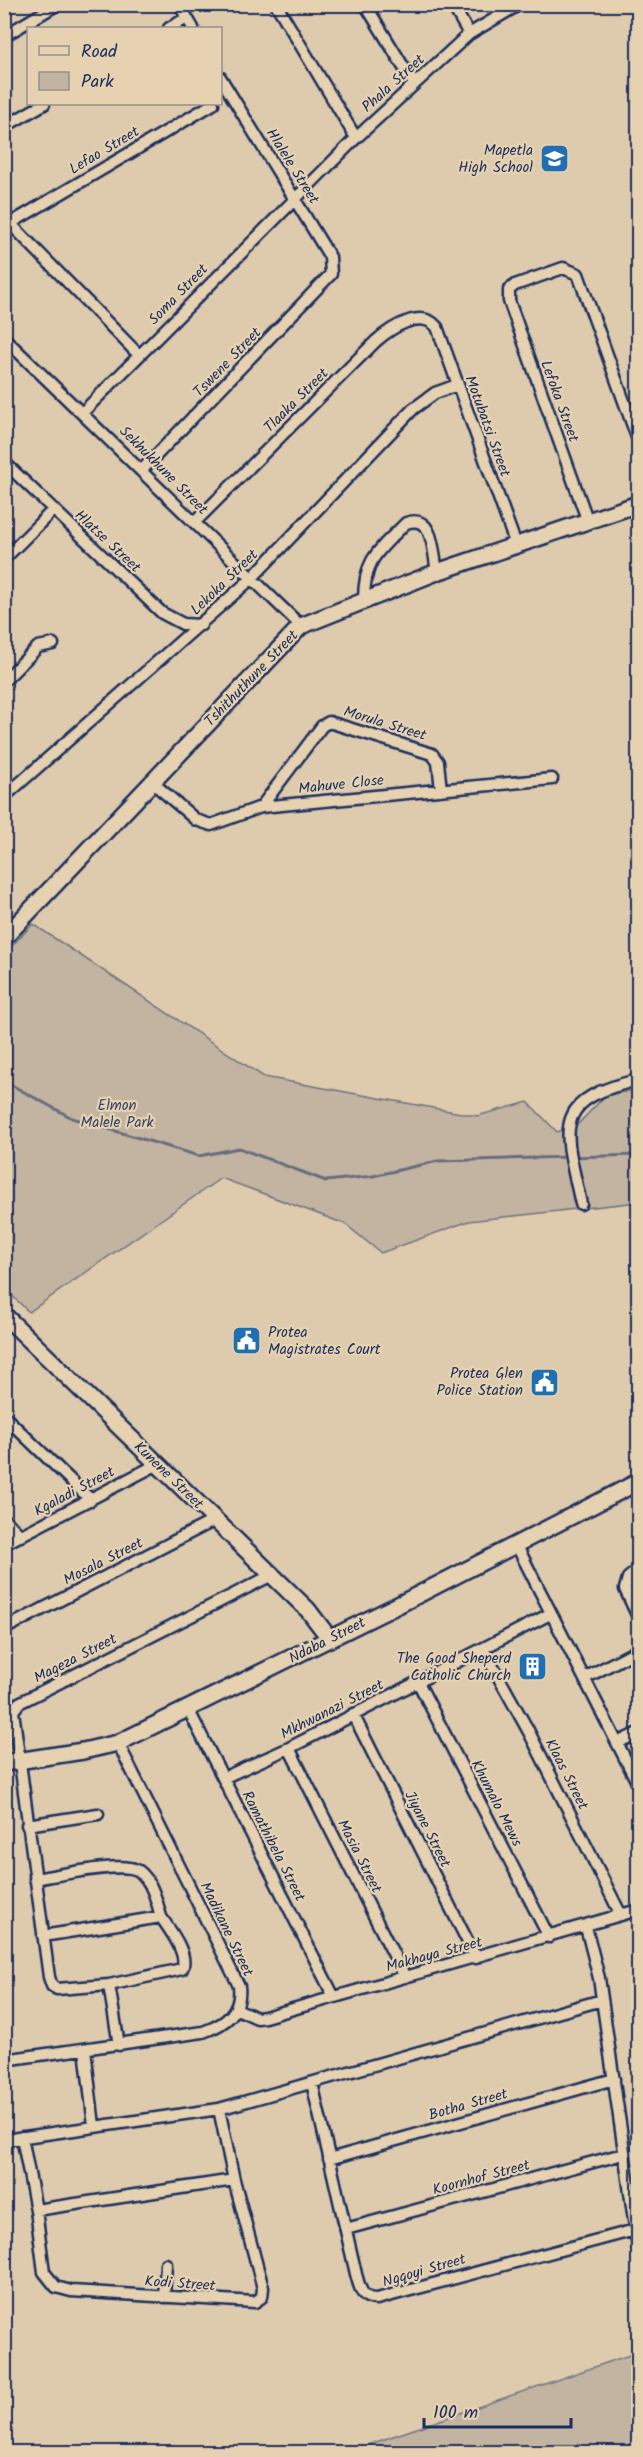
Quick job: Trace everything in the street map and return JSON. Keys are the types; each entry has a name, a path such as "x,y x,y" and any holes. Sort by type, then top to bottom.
{"street":[{"path":"4,36 58,4"},
{"path":"178,4 192,27"},
{"path":"276,4 356,138"},
{"path":"365,4 414,84"},
{"path":"452,4 469,34"},
{"name":"Phala Street","path":"295,196 469,34 520,4"},
{"path":"171,27 187,18"},
{"name":"Hlalele Street","path":"225,96 295,196 330,256 331,273"},
{"path":"4,127 42,105"},
{"name":"Lefao Street","path":"140,355 8,220 211,105"},
{"name":"Soma Street","path":"83,412 295,196"},
{"name":"Lefoka Street","path":"588,522 509,301 509,290 521,282 563,268 578,274 639,440"},
{"name":"Tswene Street","path":"142,470 331,273"},
{"name":"Tlaaka Street","path":"195,522 376,341 395,327 420,318 429,320"},
{"name":"Motubatsi Street","path":"429,320 436,327 516,545"},
{"name":"Sekhukhune Street","path":"6,341 83,412 301,626"},
{"name":"Lekoka Street","path":"4,797 201,626 251,579 413,409 435,393 457,385"},
{"name":"Hlatse Street","path":"4,462 162,613 183,624 201,626"},
{"name":"Tshithuthune Street","path":"5,937 301,626 437,572 639,504"},
{"path":"4,560 53,510"},
{"path":"364,600 364,577 368,564 406,524 414,520 423,522 429,528 437,572"},
{"path":"4,681 38,647 53,644"},
{"name":"Morula Street","path":"261,807 322,726 329,722 432,754 438,762 441,789"},
{"name":"Mahuve Close","path":"152,782 196,820 207,824 219,824 261,807 552,779"},
{"path":"581,1204 568,1143 568,1122 574,1109 594,1095 620,1084 639,1080"},
{"name":"Kunene Street","path":"4,1316 315,1617 330,1639"},
{"path":"4,1416 91,1500"},
{"name":"Kgaladi Street","path":"4,1544 158,1464"},
{"name":"Ndaba Street","path":"12,1762 118,1743 330,1639 639,1482"},
{"path":"4,1520 21,1536"},
{"name":"Mosala Street","path":"4,1629 215,1520"},
{"path":"516,1544 639,1784"},
{"path":"639,1570 628,1578 625,1589 639,1617"},
{"name":"Mageza Street","path":"35,1879 132,1868 141,1872 147,1881 161,1917 181,1952 184,1964 182,1969 109,1985 54,1987 49,1977 27,1825 12,1762 12,1716 19,1703 272,1575"},
{"name":"Mkhwanazi Street","path":"223,1778 289,1748 550,1614"},
{"name":"Klaas Street","path":"483,1649 529,1732 621,1915"},
{"path":"585,1678 639,1650"},
{"name":"Khumalo Mews","path":"418,1682 549,1937"},
{"name":"Ramathibela Street","path":"188,1709 334,1997"},
{"name":"Jiyane Street","path":"352,1714 476,1958"},
{"path":"618,1743 639,1733"},
{"name":"Madikane Street","path":"118,1743 239,1986 237,2009"},
{"name":"Masia Street","path":"289,1748 405,1977"},
{"path":"27,1825 98,1814"},
{"name":"Makhaya Street","path":"237,2009 261,2018 639,1910"},
{"path":"43,1936 161,1917"},
{"path":"586,1927 594,1952 602,2000 623,2154 639,2248"},
{"path":"109,1985 119,2045"},
{"path":"4,2140 219,2109 602,2000"},
{"path":"4,2060 203,2032 224,2024 237,2009"},
{"path":"85,2049 94,2126"},
{"name":"Botha Street","path":"329,2159 614,2079"},
{"name":"Ngqoyi Street","path":"312,2082 360,2290 366,2297 375,2299 635,2230"},
{"name":"Kodi Street","path":"22,2137 36,2210 44,2272 56,2287 71,2291 251,2302 262,2297 263,2288 234,2180 219,2109"},
{"name":"Koornhof Street","path":"346,2229 623,2154"},
{"path":"36,2210 234,2180"},
{"path":"164,2297 166,2264"}],"green space":[{"name":"Elmon Malele Park","path":"33,924 264,1077 477,1116 528,1102 557,1132 576,1126 605,1096 638,1089 638,1202 469,1221 381,1253 345,1224 221,1178 29,1312 5,1289 4,954"},
{"path":"638,2352 638,2452 347,2452"}],"waterway":[{"path":"4,1081 72,1118 199,1156 239,1148 326,1181 373,1176 438,1161 638,1155"}],"place":[{"name":"Mapetla High School","path":"554,159"},
{"name":"Protea Magistrates Court","path":"247,1341"},
{"name":"Protea Glen Police Station","path":"544,1382"},
{"name":"The Good Sheperd Catholic Church","path":"532,1667"}]}
